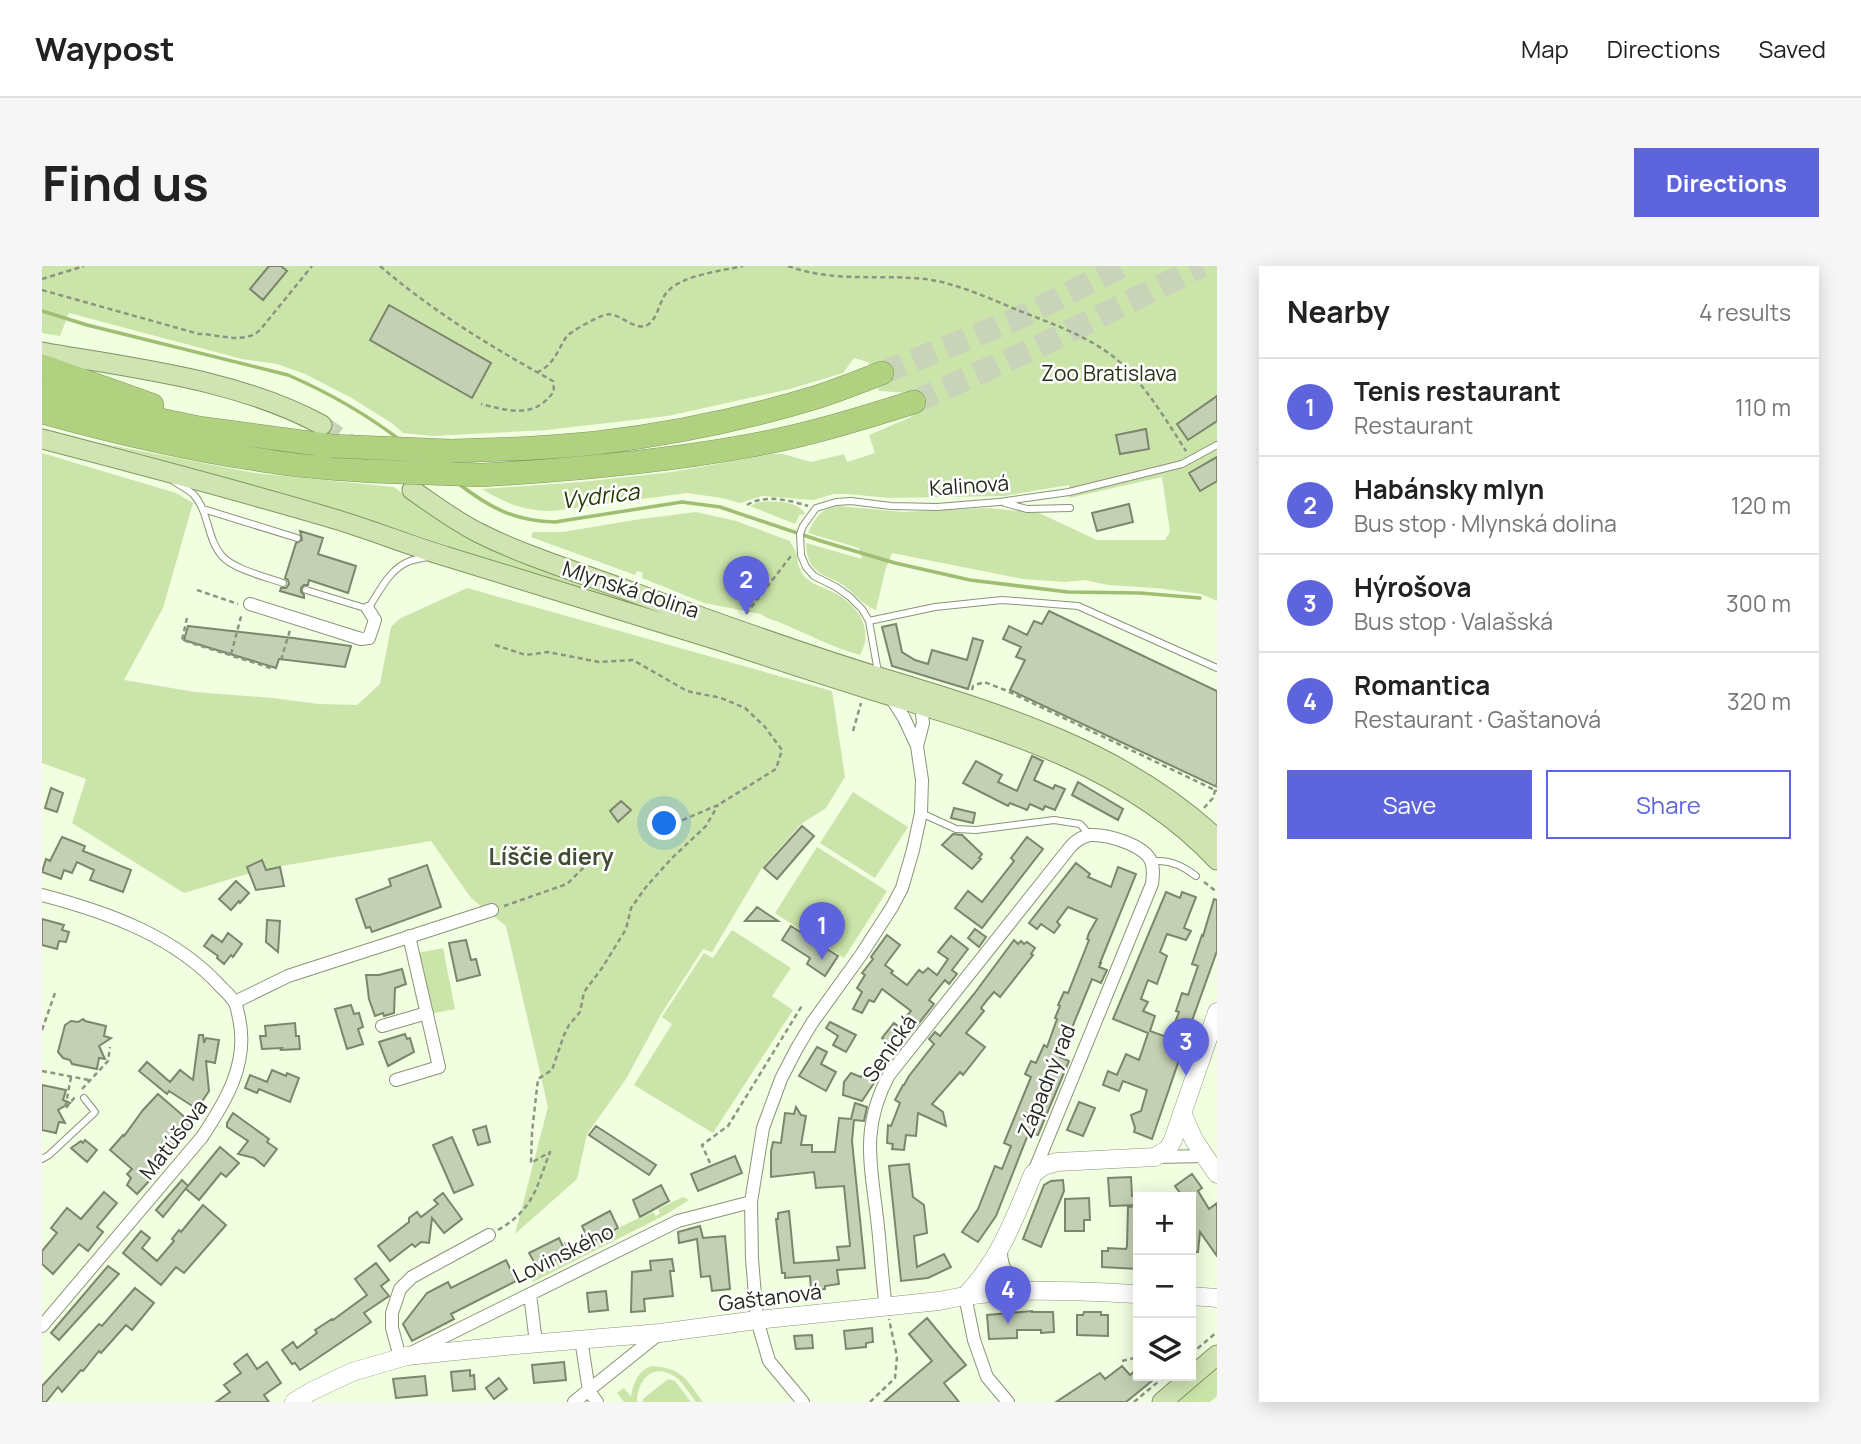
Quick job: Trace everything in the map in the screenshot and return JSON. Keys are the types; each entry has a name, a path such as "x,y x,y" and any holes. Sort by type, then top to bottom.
{"highway":[{"path":"42,366 231,433"},
{"path":"42,390 128,413 231,433 327,436 451,451 597,443 683,429 796,403 882,373"},
{"path":"42,412 183,447 271,462 370,471 482,475 621,464 749,446 839,425 914,402"}],"main road":[{"path":"42,352 163,373 234,390 298,412 327,436"},
{"name":"Mlynská dolina","path":"42,439 331,518 890,695 918,696 1041,731 1109,761 1164,795 1217,839"},
{"name":"Mlynská dolina","path":"412,490 455,519 503,544 742,633 879,677 918,696 1034,743 1103,775 1145,799 1197,840 1217,860"},
{"path":"879,677 890,695"},
{"path":"1162,1402 1217,1356"}],"street":[{"path":"246,606 361,639 369,638 376,621 368,610"},
{"path":"803,1402 769,1361 757,1320 751,1202 764,1128 781,1079 812,1023 861,956 902,888 922,813 922,780 917,746 890,695"},
{"path":"917,746 923,723 918,696"},
{"path":"1090,835 1116,839 1134,846 1151,862"},
{"name":"Senická","path":"886,1307 869,1156 870,1128 881,1089 889,1075 1063,855 1078,840 1090,835"},
{"name":"Západný rad","path":"965,1296 1001,1248 1033,1174 1152,884 1151,862"},
{"path":"42,895 76,904 126,923 177,948 212,976 235,1002 288,976 492,909"},
{"path":"396,1080 439,1067 409,936"},
{"name":"Matúšova","path":"42,1326 202,1137 221,1109 239,1065 243,1035 235,1002"},
{"path":"1155,1157 1168,1149 1173,1140 1217,1012"},
{"path":"382,1026 427,1013"},
{"path":"1182,1113 1187,1127 1217,1174"},
{"path":"1033,1174 1043,1166 1058,1162 1205,1156"},
{"name":"Lovinského","path":"294,1402 352,1372 404,1357 678,1221 751,1202"},
{"path":"404,1357 393,1328 393,1313 400,1289 412,1277 489,1235"},
{"path":"1001,1248 1002,1262 1008,1275 1031,1290"},
{"name":"Gaštanová","path":"404,1357 536,1343 660,1334 757,1320 1031,1290 1133,1294"},
{"path":"530,1294 536,1343"},
{"path":"965,1296 974,1340 987,1377 1008,1402"},
{"path":"1196,1296 1217,1298"},
{"path":"574,1402 594,1393 660,1334"},
{"path":"582,1339 594,1393"}],"lane":[{"name":"Kalinová","path":"816,508 850,501 891,506 937,507 1069,492 1182,464 1217,445"},
{"path":"153,468 193,494 203,509 221,555 233,564 283,583"},
{"path":"999,502 1027,509 1070,508"},
{"path":"816,508 803,526 799,542 801,555 806,568 814,576 836,587 862,609 869,621 879,677"},
{"path":"203,509 297,538"},
{"path":"306,590 368,610 383,585 397,569 408,562 429,557 449,557"},
{"path":"869,621 935,607 1002,600 1078,606 1217,668"},
{"path":"922,813 956,829 976,830 1055,820 1080,824 1090,835"},
{"path":"1151,862 1164,860 1185,868 1196,876"},
{"path":"42,1159 95,1112 84,1098"}],"path":[{"path":"42,279 84,266"},
{"path":"42,290 199,334 246,338 260,330 312,266"},
{"path":"380,266 427,303 553,382 554,391 549,398 532,410 512,412 481,404"},
{"path":"386,266 386,272"},
{"path":"537,373 550,363 574,330 605,314 614,314 637,326 645,326 656,315 668,291 680,283 743,266"},
{"path":"788,266 827,276 915,278 943,282 1073,333 1106,352 1128,370 1192,460"},
{"path":"747,505 753,501 780,499 816,508"},
{"path":"746,614 793,554 801,555"},
{"path":"197,590 246,606 231,655"},
{"path":"187,618 182,640 274,669"},
{"path":"281,660 292,623"},
{"path":"495,645 526,655 548,652 599,662 633,660 687,691 721,698 745,708 765,727 782,750 776,769 718,805 678,821"},
{"path":"970,695 973,686 984,682 1005,690 1215,790"},
{"path":"853,732 861,703"},
{"path":"1204,808 1213,798 1217,783"},
{"path":"489,1235 513,1221 531,1201 550,1152 531,1163 538,1079 552,1070 564,1034 580,1012 584,992 602,968 625,929 631,908 646,887 706,826 718,805"},
{"path":"492,909 567,884 594,857"},
{"path":"1196,876 1217,892"},
{"path":"42,1030 55,993"},
{"path":"710,1163 702,1145 728,1126 803,1004"},
{"path":"71,1077 65,1109 107,1061 110,1046"},
{"path":"42,1071 89,1080"},
{"path":"565,1242 570,1253"},
{"path":"870,1402 895,1378 897,1357 886,1307"},
{"path":"1196,1350 1217,1332"},
{"path":"1122,1361 1133,1358"},
{"path":"1134,1402 1159,1381"}],"green space":[{"name":"Zoo Bratislava","path":"42,266 1217,266 1217,601 1201,594 1108,585 1085,580 1065,582 1023,579 892,553 876,610 840,583 818,571 807,553 806,543 862,559 859,548 808,533 819,514 839,506 903,512 987,508 1039,513 1097,540 1165,540 1170,532 1162,477 1069,498 1069,485 1004,496 890,498 834,494 813,500 762,496 740,503 687,493 552,511 515,505 482,489 672,472 772,454 783,454 811,462 844,454 847,462 875,453 869,435 911,417 918,411 910,393 879,391 878,388 887,382 881,363 869,365 868,362 854,358 843,373 790,389 668,416 547,430 432,436 403,433 350,397 305,374 277,364 242,359 69,313 60,336 42,333"},
{"path":"105,444 254,473 394,487 456,531 701,628 330,509"},
{"path":"42,453 176,493 193,503 163,608 124,680 195,692 357,705 380,684 391,627 399,619 467,588 832,691 845,777 826,808 801,824 762,868 712,952 703,949 660,1016 626,1079 587,1134 577,1179 515,1234 548,1107 506,926 471,898 431,841 263,869 184,893 72,823 86,779 42,763"},
{"path":"759,502 790,504 805,513 800,514 795,524 750,506"},
{"path":"696,512 736,521 790,541 804,576 814,584 842,597 861,618 865,636 860,655 761,614 704,603 642,578 643,573 637,571 635,575 531,537 533,532 563,532"},
{"path":"853,792 908,827 875,878 820,843"},
{"path":"817,847 887,891 844,958 775,913"},
{"path":"732,930 791,968 772,996 793,1010 713,1133 634,1085 672,1024 662,1017 704,953 713,958"},
{"path":"443,948 455,1009 430,1014 418,953"},
{"path":"683,1197 689,1200 665,1215 533,1282 530,1274 552,1264 554,1269 558,1267 555,1262 569,1254 639,1218 653,1212 656,1216 660,1213 658,1209"},
{"path":"1217,1364 1217,1396 1210,1402 1171,1402"},
{"path":"653,1366 663,1367 683,1376 703,1402 696,1402 677,1378 659,1371 647,1376 643,1381 637,1402 624,1402 617,1393 624,1388 631,1397 640,1374"},
{"path":"668,1379 675,1381 691,1402 643,1402 643,1399"}],"building":[{"path":"269,266 281,266 287,271 263,300 250,289"},
{"path":"389,305 491,363 472,398 370,340"},
{"path":"1217,396 1217,421 1188,440 1177,424"},
{"path":"1146,429 1149,449 1120,454 1116,435"},
{"path":"1217,457 1217,481 1200,491 1189,473"},
{"path":"1129,504 1133,522 1097,531 1092,513"},
{"path":"300,531 323,538 318,554 356,566 348,593 309,580 308,585 301,588 304,598 280,591 289,584 285,578 296,543 302,540"},
{"path":"1049,611 1217,691 1217,787 1010,690 1025,660 1016,657 1021,647 1003,639 1009,626 1027,635 1034,621 1042,624"},
{"path":"896,624 902,652 928,664 932,650 967,660 973,638 983,641 968,689 892,666 882,627"},
{"path":"188,626 351,646 345,667 279,659 276,668 184,640"},
{"path":"1032,756 1043,761 1034,780 1053,789 1055,785 1065,789 1055,810 1045,806 1043,810 1030,804 1027,810 1010,803 1008,806 963,783 976,761 1002,775 998,782 1017,791"},
{"path":"1078,782 1123,809 1118,820 1072,795"},
{"path":"51,788 63,793 57,812 45,808"},
{"path":"621,801 631,810 618,822 610,811"},
{"path":"954,808 975,813 973,823 951,818"},
{"path":"802,826 814,836 777,879 764,868"},
{"path":"953,834 962,835 982,854 972,869 942,845"},
{"path":"62,837 85,846 83,851 131,870 123,892 90,880 94,870 77,862 72,873 64,870 61,879 42,872 46,859 50,861"},
{"path":"1027,837 1043,849 982,928 955,908 968,891 982,902 1014,861 1011,858"},
{"path":"262,860 266,870 280,867 284,886 256,890 247,867"},
{"path":"1076,863 1090,874 1088,877 1111,887 1118,867 1136,874 1100,963 1099,967 1107,970 1101,983 1092,979 1060,1057 1069,1061 1038,1135 1029,1132 996,1216 978,1242 962,1232 978,1209 995,1166 1002,1169 1011,1146 1004,1143 1031,1077 1025,1074 1031,1061 1036,1063 1044,1045 1047,1047 1057,1019 1058,1005 1064,992 1068,993 1089,940 1089,933 1097,919 1068,907 1057,922 1060,925 1054,933 1041,924 1037,929 1029,923"},
{"path":"427,865 441,907 372,932 370,927 366,928 356,899 391,886 389,879"},
{"path":"236,881 249,893 231,910 219,899"},
{"path":"1166,892 1180,898 1182,892 1196,897 1184,928 1191,931 1186,940 1167,934 1160,952 1167,956 1157,984 1148,980 1141,999 1148,1002 1143,1011 1155,1016 1150,1031 1169,1038 1179,1012 1176,1011 1182,993 1188,995 1198,966 1192,964 1214,899 1217,900 1217,951 1152,1139 1134,1132 1131,1115 1141,1111 1147,1090 1123,1081 1119,1091 1103,1085 1108,1071 1117,1075 1126,1054 1139,1060 1148,1033 1113,1019"},
{"path":"757,907 778,921 745,921"},
{"path":"42,919 64,925 62,930 69,932 66,942 59,941 57,949 42,945"},
{"path":"267,920 280,921 278,952 266,942"},
{"path":"791,926 838,956 825,976 807,964 810,958 782,940"},
{"path":"975,929 986,937 979,947 968,938"},
{"path":"228,933 242,944 224,964 204,946 212,935 222,942"},
{"path":"887,935 900,945 885,965 907,985 919,970 923,973 928,968 937,975 948,959 938,952 951,936 968,949 952,970 957,974 949,984 945,980 929,1000 934,1004 915,1028 904,1019 911,1011 882,989 874,1002 869,1000 862,1013 853,1009 862,992 857,988 865,975 862,973"},
{"path":"466,940 471,960 476,959 480,975 457,981 449,943"},
{"path":"1014,940 1018,944 1021,941 1024,944 1027,942 1035,948 1031,954 1033,955 1000,997 994,992 981,1008 984,1011 966,1033 985,1047 963,1075 960,1072 932,1104 943,1112 946,1126 918,1113 916,1136 906,1135 904,1150 892,1149 893,1144 887,1143 888,1125 891,1126 900,1103 895,1100 909,1076 934,1044 929,1039 935,1032 940,1036"},
{"path":"402,969 406,984 395,988 394,1013 375,1016 369,999 366,975 379,975"},
{"path":"351,1005 354,1014 359,1013 363,1027 358,1029 363,1044 347,1049 335,1009"},
{"path":"83,1019 106,1026 104,1036 111,1038 99,1046 105,1059 99,1058 97,1069 72,1064 58,1052 65,1025"},
{"path":"830,1022 856,1035 846,1052 833,1045 838,1036 826,1028"},
{"path":"295,1023 300,1049 262,1049 260,1036 266,1036 265,1026"},
{"path":"894,1023 902,1029 890,1045 882,1038"},
{"path":"405,1034 407,1039 410,1038 414,1052 388,1066 379,1042"},
{"path":"199,1035 203,1035 204,1043 206,1038 219,1040 215,1063 206,1061 209,1091 197,1109 169,1091 167,1094 139,1071 147,1062 170,1082 180,1070 193,1080"},
{"path":"817,1047 827,1052 821,1064 836,1072 826,1091 799,1076"},
{"path":"867,1069 878,1077 862,1101 843,1095 844,1082 851,1073 861,1077"},
{"path":"272,1070 299,1078 290,1102 259,1089 257,1093 245,1088 250,1075 267,1082"},
{"path":"42,1085 66,1090 63,1100 70,1103 58,1110 65,1123 59,1122 56,1133 42,1130"},
{"path":"158,1094 190,1124 161,1161 165,1164 137,1194 127,1185 131,1178 127,1174 132,1169 110,1150"},
{"path":"1079,1102 1095,1108 1083,1136 1067,1130"},
{"path":"855,1103 867,1107 864,1121 854,1120 852,1141 865,1268 837,1270 839,1284 811,1290 810,1276 785,1278 785,1273 782,1273 776,1219 778,1213 789,1211 794,1263 839,1260 837,1247 850,1246 844,1186 816,1188 814,1172 771,1177 773,1142 781,1143 785,1113 794,1114 796,1107 801,1115 806,1116 801,1145 812,1145 812,1152 835,1152 839,1118 851,1119"},
{"path":"233,1113 269,1139 267,1142 277,1149 264,1166 254,1158 238,1154 248,1141 227,1127"},
{"path":"486,1126 490,1142 478,1145 473,1130"},
{"path":"596,1126 656,1165 649,1175 589,1135"},
{"path":"452,1137 473,1185 454,1193 433,1145"},
{"path":"85,1140 97,1150 87,1162 71,1148"},
{"path":"220,1147 239,1163 226,1177 221,1173 199,1200 187,1187 163,1217 156,1210 182,1180 188,1186"},
{"path":"735,1156 742,1173 698,1191 691,1174"},
{"path":"909,1164 913,1197 924,1205 927,1233 914,1236 917,1267 944,1254 951,1267 928,1278 901,1281 889,1166"},
{"path":"1192,1174 1202,1188 1198,1191 1209,1209 1217,1203 1217,1256 1200,1232 1196,1252 1196,1192 1179,1192 1175,1186"},
{"path":"1131,1177 1133,1205 1110,1206 1108,1178"},
{"path":"1063,1180 1064,1191 1041,1247 1023,1239 1044,1185"},
{"path":"661,1185 669,1201 640,1217 633,1200"},
{"path":"104,1192 117,1203 97,1227 103,1232 88,1251 79,1244 53,1274 42,1264 42,1251 57,1233 51,1228 67,1208 81,1219"},
{"path":"443,1193 462,1219 444,1233 432,1218 429,1243 421,1242 415,1247 412,1244 390,1261 378,1246 409,1222 409,1218 417,1212 421,1217 438,1204 434,1200"},
{"path":"1089,1198 1090,1220 1084,1220 1084,1231 1065,1231 1065,1199"},
{"path":"203,1205 226,1225 184,1273 176,1267 161,1285 123,1253 141,1231 150,1238 142,1248 157,1261 174,1241 172,1239 179,1230 181,1232"},
{"path":"1133,1206 1133,1269 1102,1267 1102,1251 1108,1251 1108,1248 1126,1249 1128,1207"},
{"path":"610,1211 618,1228 590,1243 582,1226"},
{"path":"700,1226 703,1238 725,1236 730,1289 712,1291 710,1276 701,1277 697,1239 679,1243 678,1232"},
{"path":"559,1238 567,1255 538,1269 529,1253"},
{"path":"672,1259 674,1271 670,1271 673,1296 644,1299 645,1311 631,1312 632,1272 651,1270 650,1261"},
{"path":"506,1260 516,1281 451,1314 454,1319 412,1341 403,1324 427,1293 448,1282 451,1288"},
{"path":"376,1263 389,1280 381,1286 389,1296 364,1313 371,1322 300,1370 295,1363 292,1364 282,1350 293,1342 297,1348 317,1333 315,1330 367,1295 355,1279"},
{"path":"108,1266 119,1274 59,1340 51,1333"},
{"path":"135,1288 154,1303 132,1330 126,1325 62,1392 58,1387 46,1402 42,1402 42,1386 99,1324 102,1326"},
{"path":"606,1291 608,1310 589,1312 587,1293"},
{"path":"1053,1312 1054,1332 1017,1330 1017,1338 989,1339 987,1315"},
{"path":"1084,1312 1101,1312 1101,1315 1108,1315 1108,1336 1077,1335 1077,1315 1083,1315"},
{"path":"927,1318 966,1365 944,1383 959,1402 884,1402 932,1361 909,1334"},
{"path":"872,1328 873,1342 866,1343 866,1347 846,1349 844,1331"},
{"path":"812,1335 813,1348 796,1349 794,1336"},
{"path":"247,1354 257,1369 267,1362 281,1383 264,1395 269,1402 216,1402 230,1392 224,1385 241,1373 234,1364"},
{"path":"564,1362 566,1380 534,1383 532,1365"},
{"path":"1122,1366 1130,1375 1133,1372 1133,1381 1152,1381 1126,1402 1056,1402 1100,1373 1105,1379"},
{"path":"470,1370 470,1376 474,1375 475,1389 453,1391 451,1372"},
{"path":"425,1376 427,1395 396,1398 393,1379"},
{"path":"499,1378 507,1389 494,1399 486,1388"}],"waterway":[{"name":"Vydrica","path":"42,311 87,325 288,375 346,404 400,440"},
{"name":"Vydrica","path":"459,484 504,512 527,519 555,522 682,502 720,507 895,563 970,580 1068,592 1140,593 1200,598"}],"tunnel":[{"path":"882,373 1019,318 1122,266"},
{"path":"914,402 1035,348 1202,266"},
{"path":"322,425 358,449"}],"place":[{"name":"Habánsky mlyn","path":"746,614"},
{"name":"Tenis restaurant","path":"822,960"},
{"name":"Hýrošova","path":"1186,1076"},
{"name":"Romantica","path":"1008,1324"}],"district":[{"name":"Líščie diery","path":"551,856"}]}
